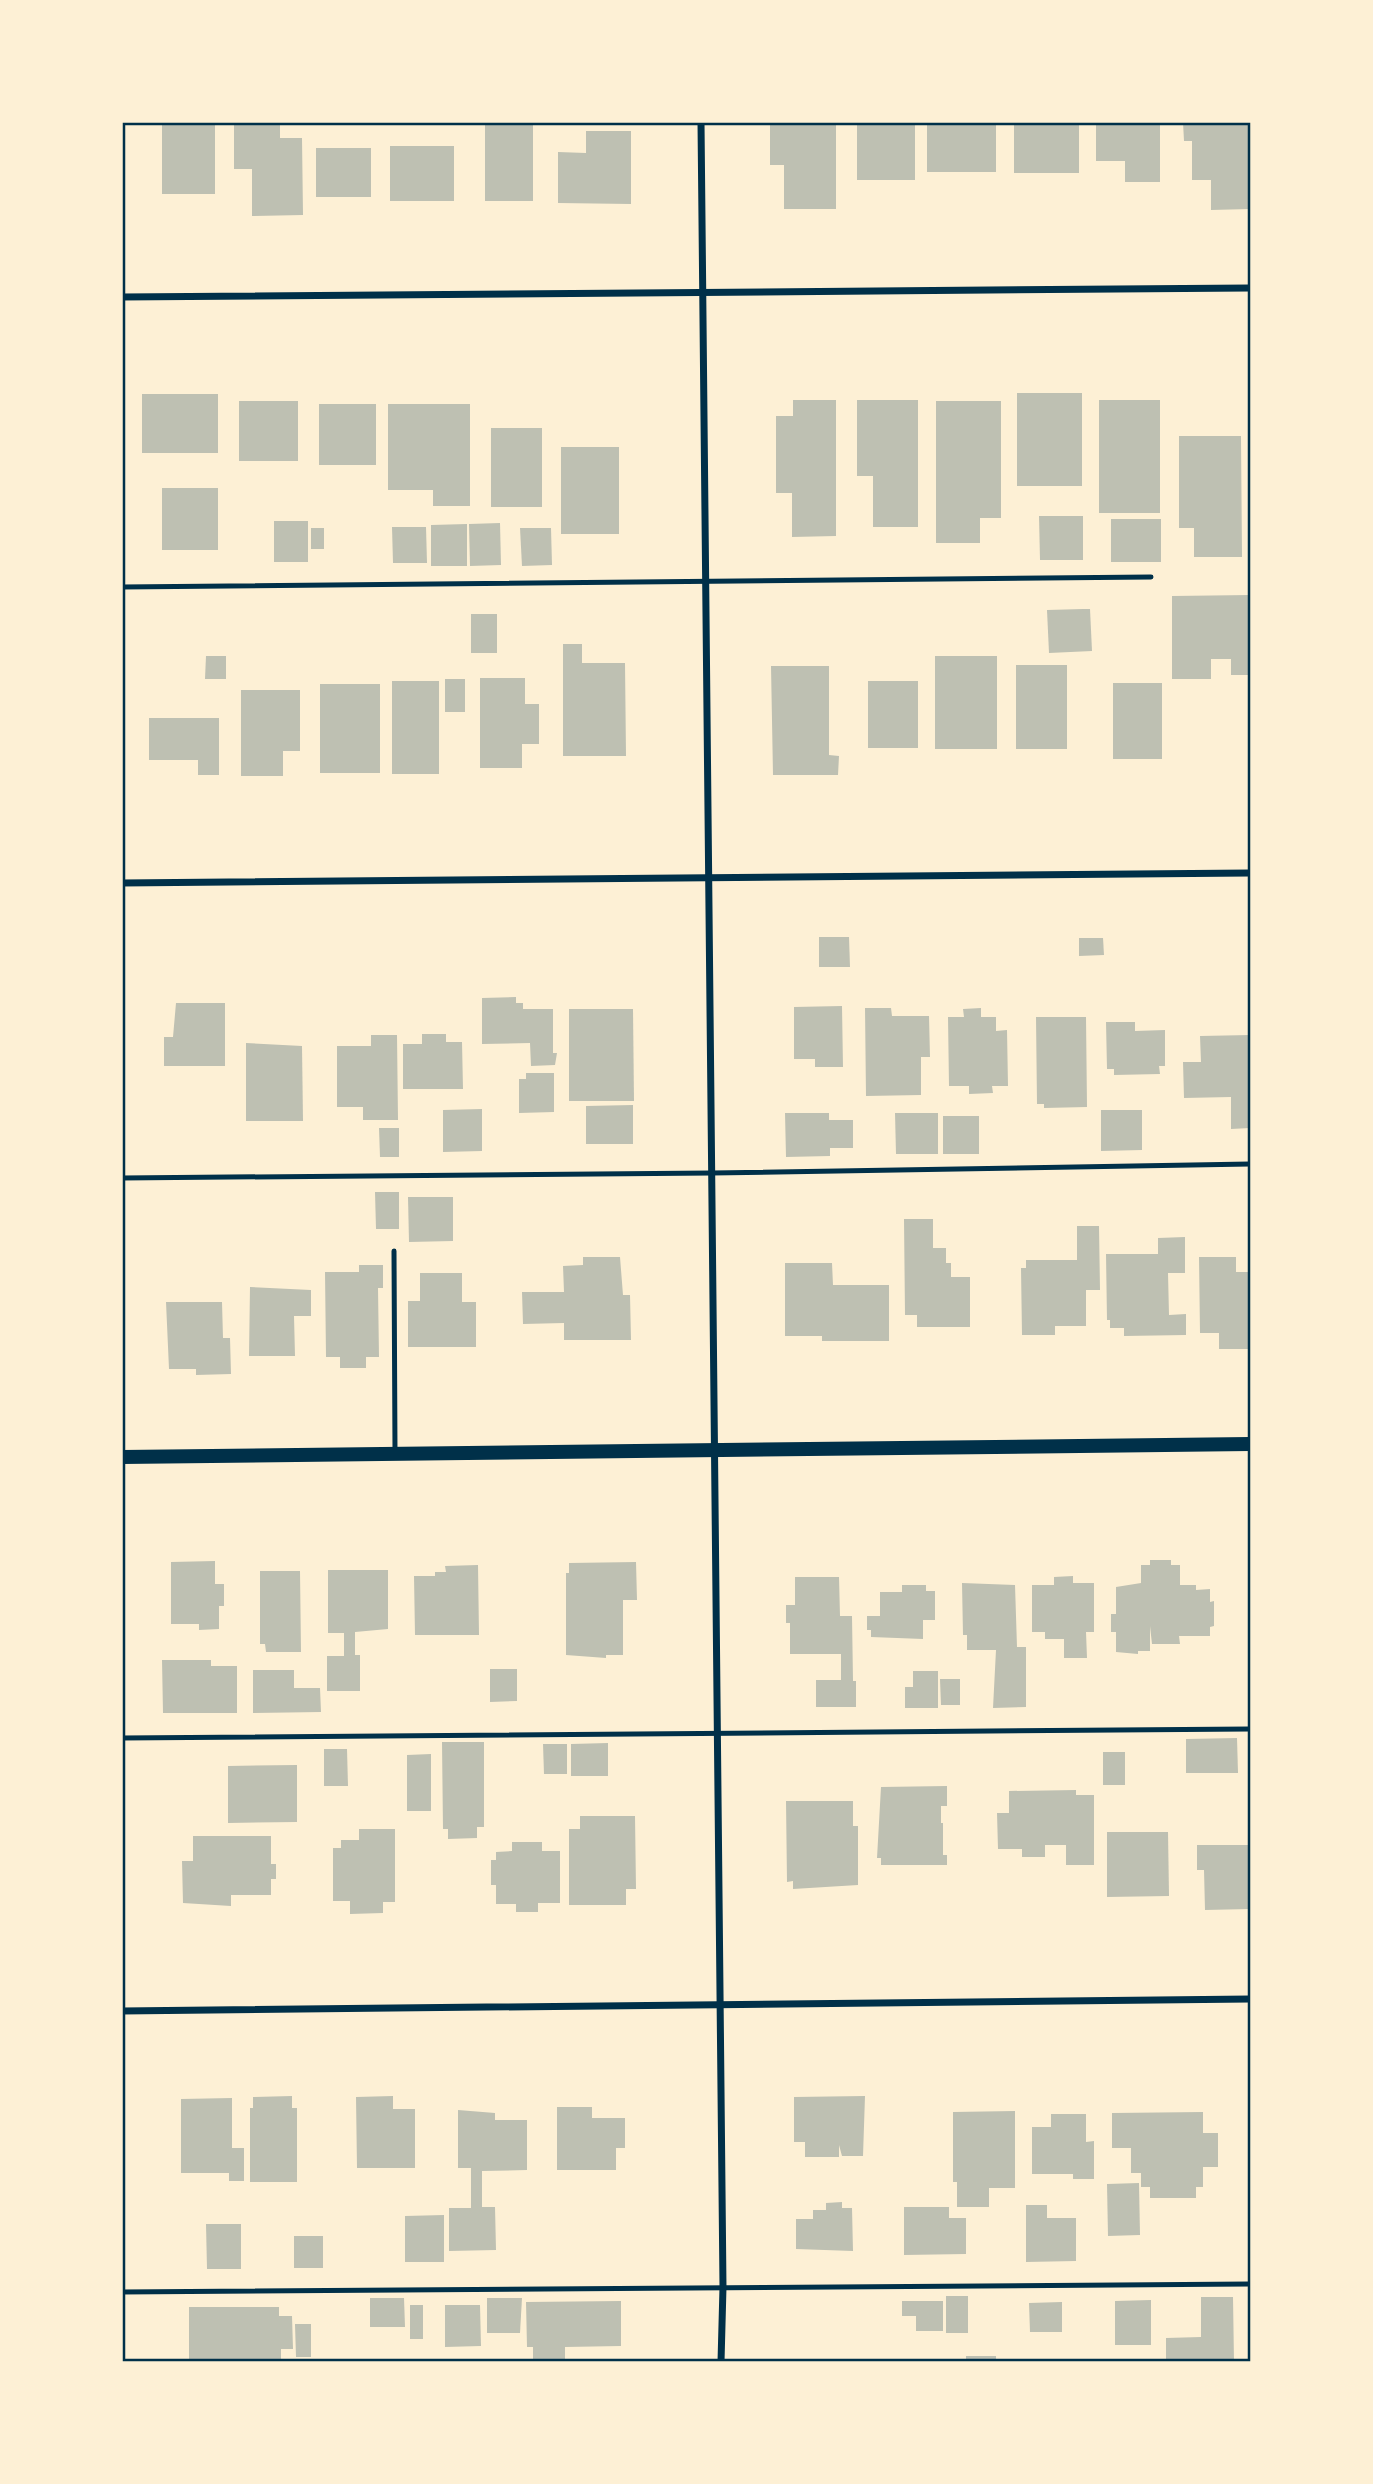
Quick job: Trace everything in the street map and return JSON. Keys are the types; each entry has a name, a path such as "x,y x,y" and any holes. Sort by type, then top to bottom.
{"main road":[{"path":"122,1457 1251,1444"}],"street":[{"path":"701,122 721,2003 721,2361"},
{"path":"122,297 1251,288"},
{"path":"122,883 1251,873"},
{"path":"122,2011 1251,1999"}],"lane":[{"path":"122,587 1151,577"},
{"path":"122,1178 712,1173 1251,1164"},
{"path":"394,1251 395,1454"},
{"path":"122,1738 1251,1729"},
{"path":"122,2292 1251,2284"}],"building":[{"path":"162,122 215,122 215,194 162,194"},
{"path":"234,122 280,122 280,138 302,138 303,215 252,216 252,169 234,169"},
{"path":"770,122 836,122 836,209 784,209 784,165 770,165"},
{"path":"857,122 915,122 915,180 857,180"},
{"path":"927,122 996,122 996,172 927,172"},
{"path":"1014,122 1079,122 1079,173 1014,173"},
{"path":"1096,122 1160,122 1160,182 1125,182 1125,161 1096,161"},
{"path":"1183,122 1250,122 1250,209 1211,210 1211,180 1192,180 1192,141 1184,141"},
{"path":"485,124 533,124 533,201 485,201"},
{"path":"586,131 631,131 631,204 558,203 558,152 586,153"},
{"path":"390,146 454,146 454,201 390,201"},
{"path":"316,148 371,148 371,197 316,197"},
{"path":"1017,393 1082,393 1082,486 1017,486"},
{"path":"142,394 218,394 218,453 142,453"},
{"path":"793,400 836,400 836,536 792,537 792,493 776,493 776,416 793,416"},
{"path":"857,400 918,400 918,527 873,527 873,476 857,476"},
{"path":"1099,400 1160,400 1160,513 1099,513"},
{"path":"239,401 298,401 298,461 239,461"},
{"path":"936,401 1001,401 1001,518 980,518 980,543 936,543"},
{"path":"319,404 376,404 376,465 319,465"},
{"path":"388,404 470,404 470,506 433,506 433,490 388,490"},
{"path":"491,428 542,428 542,507 491,507"},
{"path":"1179,436 1241,436 1242,557 1194,557 1194,528 1179,528"},
{"path":"561,447 619,447 619,534 561,534"},
{"path":"162,488 218,488 218,550 162,550"},
{"path":"1039,516 1083,516 1083,560 1040,560"},
{"path":"1111,519 1161,519 1161,562 1111,562"},
{"path":"274,521 308,521 308,562 274,562"},
{"path":"500,523 501,565 470,566 469,524"},
{"path":"467,524 467,566 431,566 431,525"},
{"path":"392,527 426,527 427,563 393,563"},
{"path":"311,528 324,528 324,549 311,549"},
{"path":"520,528 551,528 552,565 522,566"},
{"path":"1250,595 1250,675 1231,675 1231,659 1211,659 1211,679 1172,679 1172,596"},
{"path":"1090,609 1092,651 1049,653 1047,610"},
{"path":"471,614 497,614 497,653 471,653"},
{"path":"563,644 582,644 582,663 625,663 626,756 563,756"},
{"path":"206,656 226,656 226,679 205,679"},
{"path":"935,656 997,656 997,749 935,749"},
{"path":"1016,665 1067,665 1067,749 1016,749"},
{"path":"771,666 829,666 829,755 839,756 838,775 773,775"},
{"path":"480,678 525,678 525,704 539,704 539,744 522,744 522,768 480,768"},
{"path":"445,679 465,679 465,712 445,712"},
{"path":"392,681 439,681 439,774 392,774"},
{"path":"868,681 918,681 918,748 868,748"},
{"path":"1113,683 1162,683 1162,759 1113,759"},
{"path":"320,684 380,684 380,773 320,773"},
{"path":"241,690 300,690 300,751 283,751 283,776 241,776"},
{"path":"149,718 219,718 219,775 198,775 198,760 149,760"},
{"path":"819,937 849,937 850,967 819,967"},
{"path":"1079,938 1103,938 1104,955 1079,956"},
{"path":"516,997 516,1003 523,1003 523,1009 553,1009 553,1053 557,1053 555,1065 531,1066 530,1043 482,1044 482,998"},
{"path":"176,1003 225,1003 225,1066 164,1066 164,1037 173,1037"},
{"path":"842,1006 843,1067 815,1067 815,1059 794,1059 794,1007"},
{"path":"865,1008 891,1008 892,1016 929,1016 930,1057 921,1057 921,1095 866,1096"},
{"path":"981,1008 981,1017 996,1017 996,1031 1007,1030 1008,1086 992,1086 993,1093 969,1094 969,1086 949,1086 948,1017 964,1017 963,1009"},
{"path":"569,1009 633,1009 634,1101 569,1101"},
{"path":"1036,1017 1086,1017 1087,1107 1044,1108 1044,1104 1037,1104"},
{"path":"1106,1022 1135,1022 1135,1031 1165,1030 1165,1066 1159,1066 1160,1074 1114,1075 1114,1069 1107,1069"},
{"path":"422,1034 446,1034 446,1042 462,1042 463,1089 403,1089 403,1044 422,1044"},
{"path":"371,1035 397,1035 398,1120 363,1120 363,1107 337,1107 337,1046 371,1046"},
{"path":"1250,1035 1250,1128 1231,1129 1231,1097 1184,1098 1183,1062 1201,1062 1200,1036"},
{"path":"246,1043 302,1046 303,1121 246,1121"},
{"path":"526,1073 554,1073 554,1112 519,1113 519,1079 526,1079"},
{"path":"633,1105 633,1144 586,1144 586,1106"},
{"path":"482,1109 482,1151 443,1152 443,1110"},
{"path":"1101,1110 1142,1110 1142,1150 1101,1151"},
{"path":"785,1113 829,1113 829,1120 853,1120 853,1148 830,1148 830,1156 786,1157"},
{"path":"895,1113 938,1113 938,1154 896,1154"},
{"path":"943,1116 979,1116 979,1154 943,1154"},
{"path":"379,1128 399,1128 399,1157 380,1157"},
{"path":"375,1192 399,1192 399,1229 376,1229"},
{"path":"408,1197 453,1197 453,1241 409,1242"},
{"path":"904,1219 933,1219 933,1248 946,1248 946,1263 951,1263 951,1277 970,1277 970,1327 917,1327 917,1315 905,1315"},
{"path":"1077,1226 1099,1226 1100,1290 1086,1290 1086,1326 1055,1326 1055,1335 1022,1335 1021,1268 1026,1268 1026,1260 1077,1260"},
{"path":"1185,1237 1185,1273 1168,1273 1169,1315 1186,1314 1186,1335 1124,1336 1124,1328 1110,1328 1110,1320 1107,1320 1106,1254 1158,1254 1158,1238"},
{"path":"583,1257 620,1257 623,1295 630,1295 631,1340 564,1340 564,1323 523,1324 522,1292 564,1292 563,1266 583,1265"},
{"path":"1199,1257 1236,1257 1236,1272 1250,1272 1250,1349 1219,1349 1219,1333 1200,1333"},
{"path":"785,1263 832,1263 833,1285 889,1285 889,1341 822,1341 822,1336 785,1336"},
{"path":"359,1265 383,1265 383,1288 378,1288 379,1357 366,1357 366,1368 340,1368 340,1357 326,1357 325,1272 359,1272"},
{"path":"420,1273 462,1273 462,1302 476,1302 476,1347 408,1347 408,1301 420,1301"},
{"path":"250,1287 311,1290 311,1316 294,1316 295,1356 249,1356"},
{"path":"166,1302 222,1302 223,1338 230,1338 231,1374 196,1375 196,1369 169,1369"},
{"path":"1150,1560 1171,1560 1171,1565 1180,1565 1180,1585 1196,1585 1196,1590 1210,1589 1210,1602 1214,1601 1214,1626 1210,1627 1210,1636 1179,1636 1180,1644 1152,1644 1150,1626 1150,1651 1138,1651 1138,1654 1116,1652 1116,1632 1111,1632 1111,1614 1116,1614 1116,1587 1141,1583 1141,1565 1150,1565"},
{"path":"215,1561 215,1584 224,1584 224,1606 219,1606 219,1629 199,1630 199,1624 171,1624 171,1562"},
{"path":"636,1562 637,1600 623,1600 623,1655 606,1655 606,1658 566,1655 566,1573 569,1573 569,1563"},
{"path":"478,1565 479,1635 415,1635 414,1576 435,1576 435,1572 446,1572 445,1566"},
{"path":"328,1570 388,1570 388,1629 355,1632 355,1655 360,1655 360,1691 327,1691 327,1656 344,1656 344,1633 328,1633"},
{"path":"260,1571 300,1571 301,1652 266,1652 265,1644 260,1644"},
{"path":"1073,1576 1073,1583 1094,1583 1094,1632 1086,1632 1087,1658 1064,1658 1064,1639 1045,1639 1045,1632 1032,1632 1032,1585 1054,1585 1054,1577"},
{"path":"795,1577 839,1577 840,1616 852,1616 856,1707 816,1707 816,1680 841,1680 841,1654 790,1654 790,1623 786,1623 786,1605 795,1605"},
{"path":"962,1583 1015,1585 1017,1647 1026,1647 1026,1707 993,1708 996,1650 967,1650 967,1635 963,1635"},
{"path":"902,1585 926,1585 926,1591 935,1591 935,1620 923,1620 923,1639 871,1637 871,1630 867,1630 867,1616 880,1616 880,1592 902,1592"},
{"path":"162,1660 211,1660 211,1666 237,1666 237,1713 163,1713"},
{"path":"490,1669 517,1669 517,1701 490,1702"},
{"path":"253,1670 294,1670 294,1688 320,1688 321,1712 253,1713"},
{"path":"913,1671 938,1671 938,1708 905,1708 905,1687 913,1687"},
{"path":"940,1679 960,1679 960,1705 941,1705"},
{"path":"1237,1738 1238,1773 1186,1773 1186,1739"},
{"path":"442,1742 484,1742 484,1827 477,1827 477,1838 448,1839 448,1829 443,1829"},
{"path":"608,1743 608,1776 571,1776 571,1744"},
{"path":"543,1744 567,1744 567,1774 544,1774"},
{"path":"324,1749 347,1749 348,1786 324,1786"},
{"path":"1103,1752 1125,1752 1125,1785 1103,1785"},
{"path":"431,1754 431,1811 407,1811 407,1755"},
{"path":"297,1765 297,1822 228,1823 228,1766"},
{"path":"947,1786 947,1806 941,1806 941,1823 943,1855 947,1855 947,1865 881,1865 881,1858 877,1858 881,1787"},
{"path":"1076,1790 1076,1795 1094,1795 1094,1865 1066,1865 1066,1845 1045,1845 1045,1857 1022,1857 1022,1849 998,1849 997,1813 1009,1813 1009,1791"},
{"path":"786,1801 853,1801 853,1826 858,1826 858,1885 793,1889 793,1881 787,1882"},
{"path":"580,1816 635,1816 636,1889 626,1889 626,1905 569,1905 569,1829 580,1829"},
{"path":"359,1829 395,1829 395,1902 383,1902 383,1913 350,1914 350,1901 333,1901 333,1848 341,1848 341,1840 359,1840"},
{"path":"1107,1832 1168,1832 1169,1896 1107,1897"},
{"path":"193,1836 271,1836 271,1864 276,1864 276,1879 271,1879 271,1895 231,1895 231,1906 183,1903 182,1861 193,1861"},
{"path":"512,1842 542,1842 542,1851 560,1851 560,1903 538,1903 538,1912 516,1912 516,1904 496,1904 496,1885 491,1885 491,1860 496,1860 496,1852 512,1851"},
{"path":"1197,1845 1250,1845 1250,1909 1205,1910 1204,1870 1197,1870"},
{"path":"292,2096 292,2108 297,2108 297,2182 250,2182 250,2108 253,2108 253,2097"},
{"path":"393,2096 393,2109 415,2109 415,2168 357,2168 356,2097"},
{"path":"865,2096 863,2156 842,2156 839,2145 839,2157 805,2157 805,2142 794,2142 794,2097"},
{"path":"232,2098 232,2148 244,2148 244,2181 229,2181 229,2173 181,2173 181,2099"},
{"path":"557,2107 592,2107 592,2118 625,2118 625,2148 616,2148 616,2170 557,2170"},
{"path":"458,2110 495,2113 495,2120 527,2120 527,2170 482,2171 482,2207 495,2207 496,2250 449,2251 449,2208 471,2208 471,2168 458,2168"},
{"path":"1015,2111 1015,2188 989,2188 989,2207 957,2207 957,2182 953,2182 953,2112"},
{"path":"1203,2112 1203,2133 1218,2133 1218,2167 1203,2167 1203,2187 1196,2187 1196,2198 1150,2198 1150,2187 1141,2187 1141,2173 1131,2173 1131,2148 1112,2148 1112,2113"},
{"path":"1051,2114 1086,2114 1086,2142 1094,2141 1094,2179 1073,2179 1073,2174 1032,2174 1032,2127 1051,2127"},
{"path":"1139,2183 1140,2235 1108,2236 1107,2184"},
{"path":"842,2202 842,2208 852,2208 853,2251 796,2249 796,2219 813,2219 813,2210 826,2210 826,2203"},
{"path":"1026,2205 1047,2205 1047,2218 1076,2218 1076,2261 1026,2262"},
{"path":"904,2207 949,2207 949,2218 966,2218 966,2254 904,2255"},
{"path":"444,2215 444,2262 405,2262 405,2216"},
{"path":"206,2224 241,2224 241,2269 207,2269"},
{"path":"294,2236 323,2236 323,2268 294,2268"},
{"path":"946,2296 968,2296 968,2333 946,2333"},
{"path":"1201,2297 1233,2297 1234,2362 1166,2362 1166,2338 1201,2337"},
{"path":"370,2298 404,2298 405,2327 370,2327"},
{"path":"487,2298 522,2298 520,2333 487,2333"},
{"path":"1151,2300 1151,2345 1115,2345 1115,2301"},
{"path":"621,2301 621,2346 565,2347 565,2362 533,2362 533,2347 527,2347 526,2302"},
{"path":"902,2301 943,2301 943,2331 916,2331 916,2316 902,2316"},
{"path":"1062,2302 1062,2332 1030,2332 1029,2303"},
{"path":"410,2305 423,2305 423,2339 410,2339"},
{"path":"445,2305 480,2305 481,2346 445,2347"},
{"path":"189,2307 279,2307 279,2316 292,2316 293,2349 281,2349 281,2359 189,2360"},
{"path":"295,2324 311,2324 311,2357 296,2357"},
{"path":"966,2356 996,2356 996,2362 966,2362"}]}
